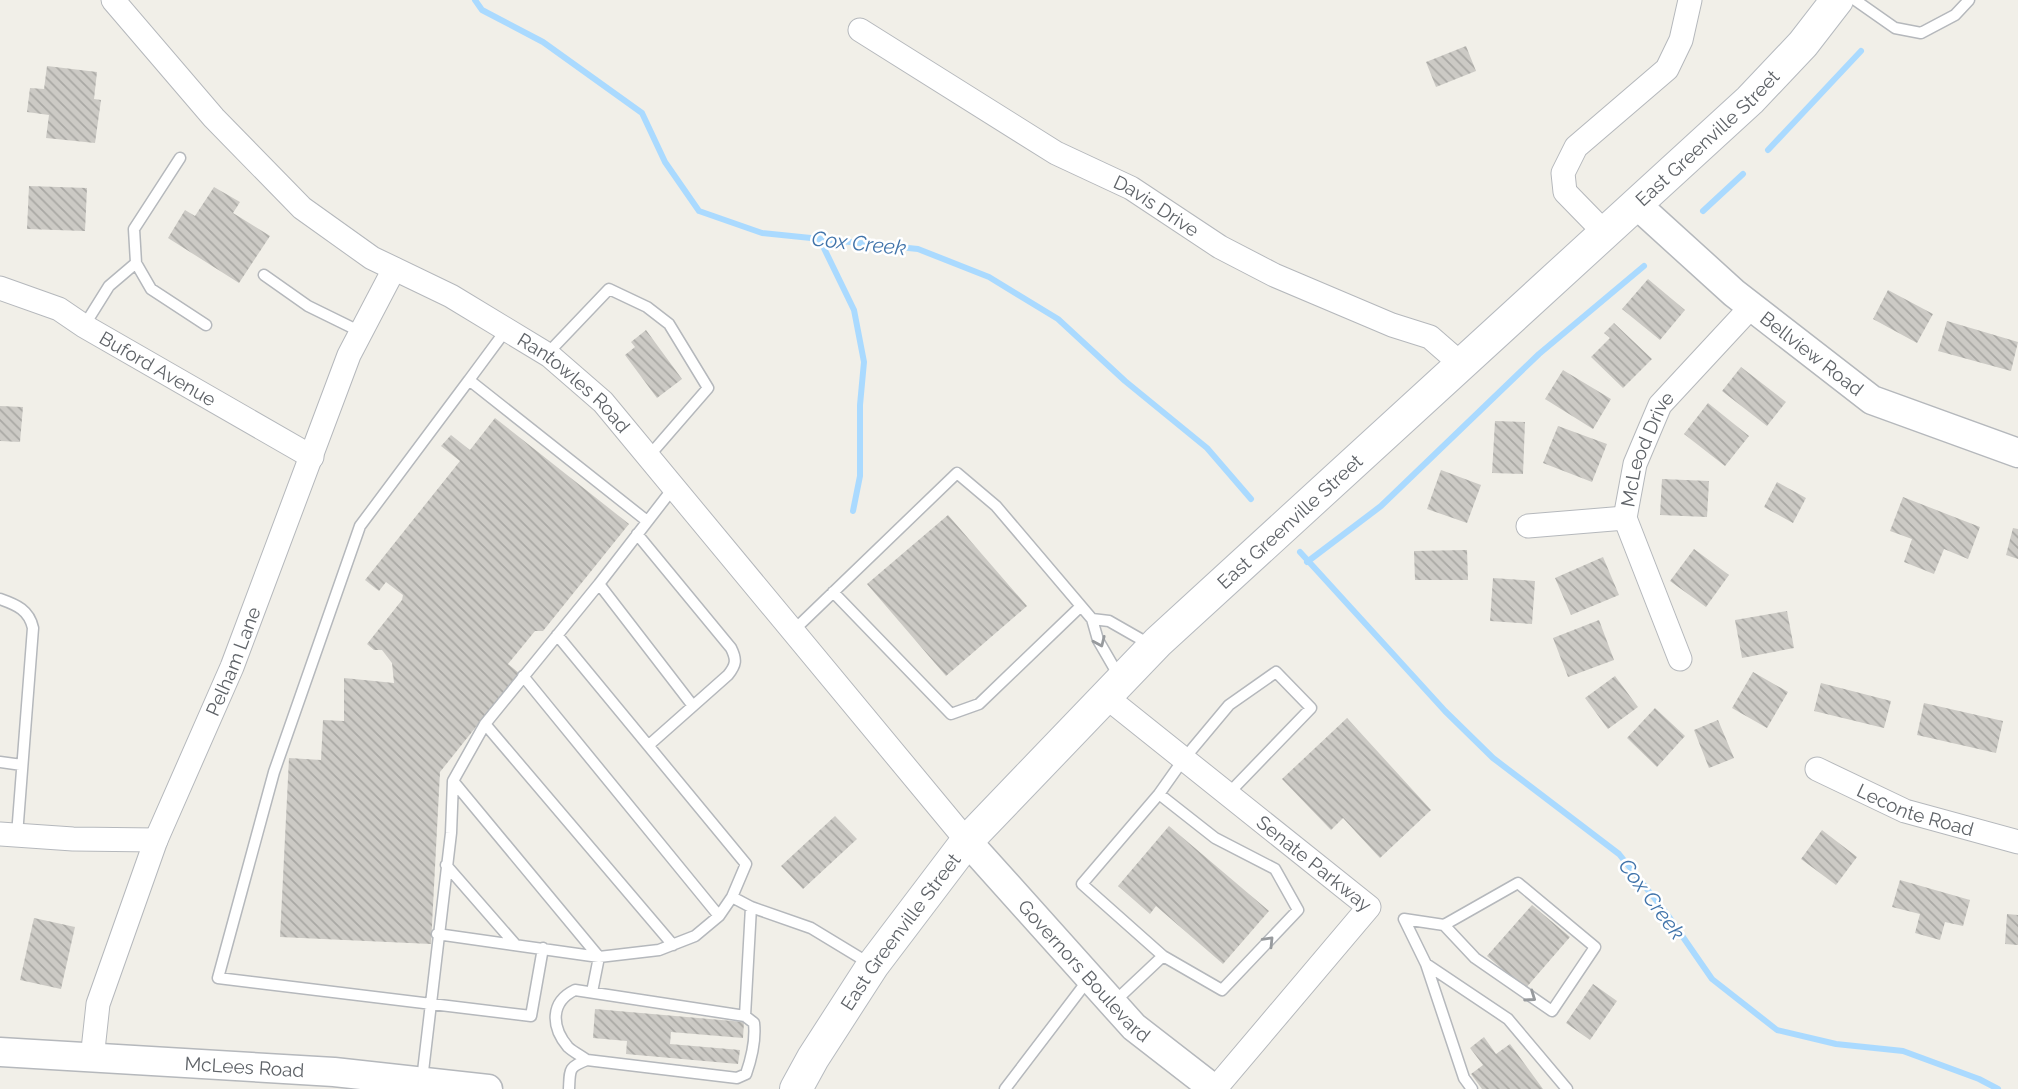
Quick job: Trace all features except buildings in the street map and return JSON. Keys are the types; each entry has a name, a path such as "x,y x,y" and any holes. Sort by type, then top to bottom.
{"main road":[{"name":"East Greenville Street","path":"796,1089 873,965 967,841 1153,646 1750,100 1803,44 1837,0"}],"street":[{"name":"Rantowles Road","path":"113,0 214,118 302,208 372,258 451,296 547,354 603,402 967,841"},
{"path":"1605,233 1565,192 1563,173 1576,147 1667,69 1681,40 1690,0"},
{"name":"Davis Drive","path":"860,30 1056,153 1131,188 1220,247 1274,275 1392,325 1430,337 1461,364"},
{"name":"Bellview Road","path":"1636,204 1751,307 1872,400 2018,453"},
{"name":"Pelham Lane","path":"92,1059 98,1004 156,840 232,667 313,457 349,355 394,269"},
{"name":"Buford Avenue","path":"0,288 59,309 84,326 313,457"},
{"name":"McLeod Drive","path":"1680,659 1625,517 1635,464 1660,405 1751,307"},
{"path":"1528,526 1625,517"},
{"name":"Senate Parkway","path":"1113,688 1182,760 1368,907 1214,1089"},
{"name":"Leconte Road","path":"1817,769 1905,811 2018,842"},
{"path":"8,835 156,840"},
{"name":"Governors Boulevard","path":"967,841 1133,1027 1214,1089"},
{"name":"McLees Road","path":"0,1052 320,1071 488,1089"}],"lane":[{"path":"1855,0 1895,28 1921,33 1955,15 1969,0"},
{"path":"180,158 134,229 136,263 151,289 206,325"},
{"path":"84,326 109,286 136,263"},
{"path":"264,275 308,306 361,332"},
{"path":"547,354 609,289 647,307 668,324 708,388 649,456"},
{"path":"506,330 360,526 274,772 218,978 531,1016 543,948"},
{"path":"469,380 648,521"},
{"path":"793,632 957,473 996,506 1092,619 1113,688"},
{"path":"422,1080 437,934 451,833 453,781 485,724 674,487"},
{"path":"638,534 731,648 736,658 734,667 727,675 649,745"},
{"path":"599,584 693,706"},
{"path":"833,592 951,714 979,704 1081,606"},
{"path":"0,600 22,608 28,614 33,628 22,765 8,835"},
{"path":"1092,619 1110,621 1153,646"},
{"path":"437,934 599,957 659,950 695,936 719,916 733,897 746,863 557,635"},
{"path":"1159,794 1215,838 1275,869 1298,910 1222,990 1163,956 1082,884 1159,794 1182,760 1229,705 1276,672 1311,708 1228,794"},
{"path":"523,676 719,916"},
{"path":"485,724 673,945"},
{"path":"0,762 22,765"},
{"path":"453,781 599,957"},
{"path":"446,865 515,944"},
{"path":"1444,925 1475,958 1552,1012 1595,947 1518,883 1444,925 1404,919 1426,964 1464,1078 1472,1089"},
{"path":"733,897 751,907 810,928 873,965"},
{"path":"745,1016 751,907"},
{"path":"1113,1003 1163,956"},
{"path":"592,992 599,957"},
{"path":"1426,964 1507,1018 1567,1089"},
{"path":"1005,1089 1090,978"},
{"path":"575,990 745,1016 754,1023 755,1040 746,1074 737,1078 587,1060 568,1047 555,1018 557,1005 564,995 575,990"},
{"path":"569,1089 570,1070 574,1065 587,1060"}],"waterway":[{"name":"Cox Creek","path":"475,0 482,10 543,42 642,113 665,162 699,211 762,233 918,249 989,277 1058,319 1125,381 1207,448 1251,499"},
{"path":"1768,150 1861,51"},
{"path":"1703,211 1743,174"},
{"path":"819,238 854,310 864,362 860,405 860,476 853,511"},
{"path":"1307,562 1381,506 1539,354 1644,266"},
{"name":"Cox Creek","path":"1300,552 1445,711 1493,758 1619,854 1667,914 1712,979 1777,1030 1836,1044 1903,1051 1979,1079 1998,1089"}]}
